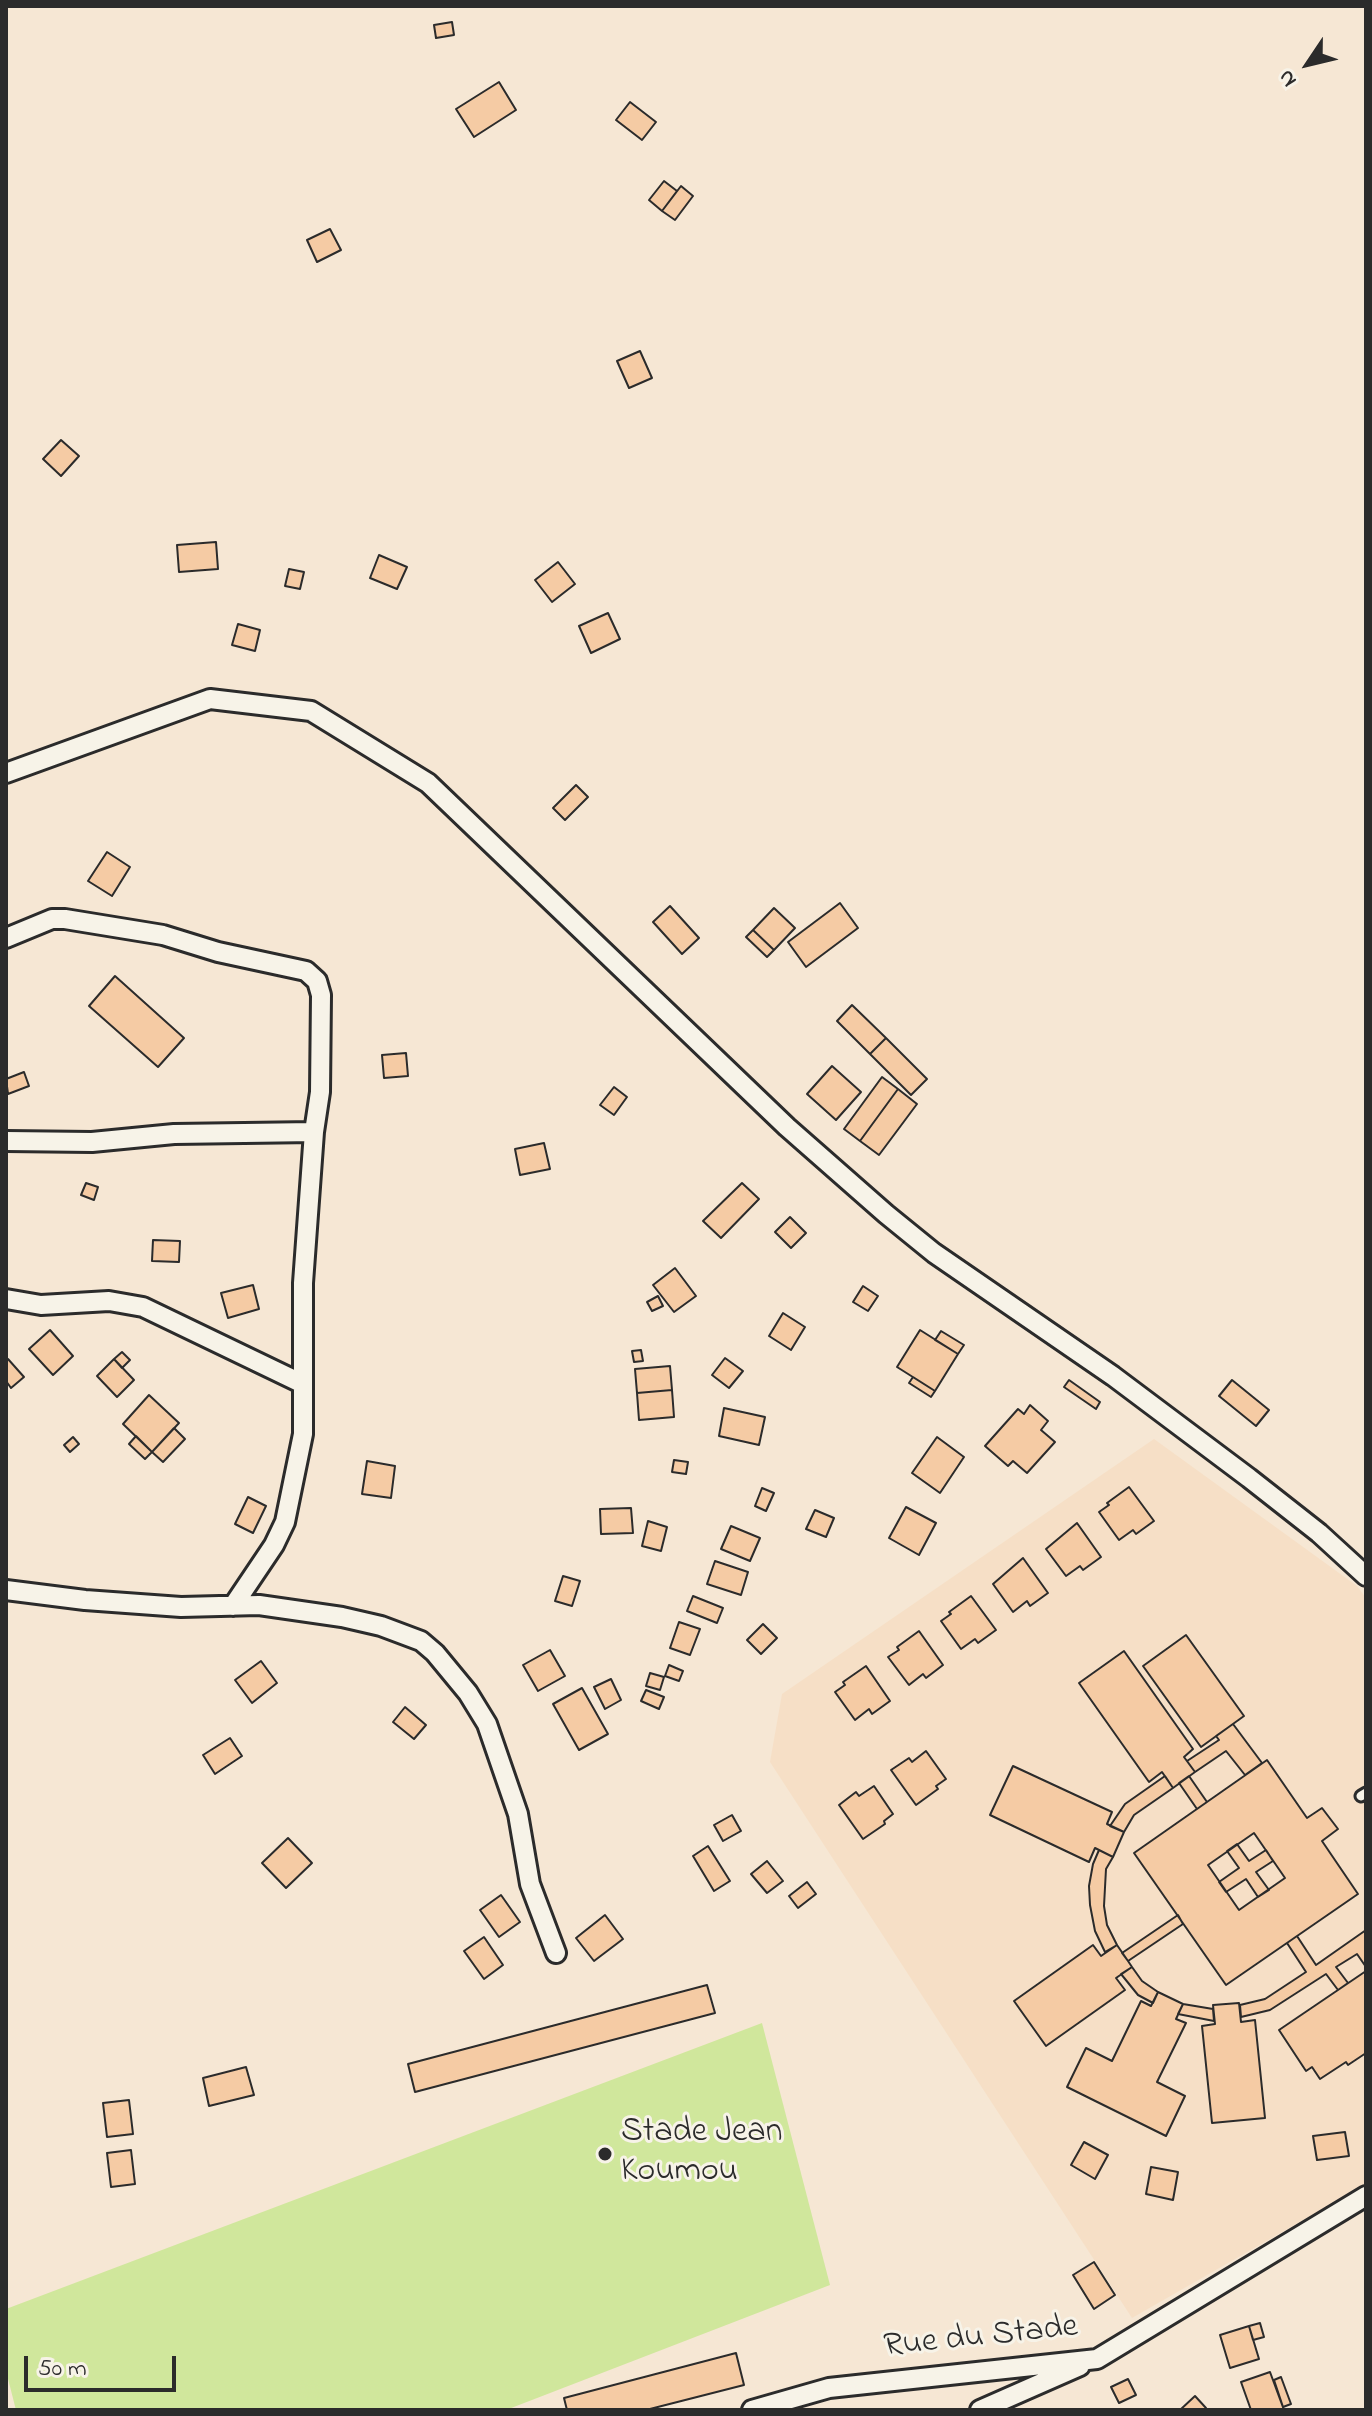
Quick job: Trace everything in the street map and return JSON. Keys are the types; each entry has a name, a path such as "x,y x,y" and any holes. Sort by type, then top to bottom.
{"street":[{"path":"6,773 210,699 311,711 428,783 787,1127 886,1214 934,1253 1113,1376 1249,1478 1319,1533 1366,1576"},
{"path":"6,938 52,919 163,935 313,975 321,995 320,1092 314,1132 303,1283 303,1434 285,1522 274,1545 233,1606"},
{"path":"6,1141 92,1142 174,1134 314,1132"},
{"path":"6,1299 41,1305 109,1301 143,1307 303,1384"},
{"path":"249,1584 259,1605"},
{"path":"6,1590 181,1607 259,1605 342,1617 381,1626 421,1641 435,1653 477,1706 492,1736 518,1814 530,1884 556,1953"},
{"name":"Rue du Stade","path":"752,2410 829,2388 1097,2359 1366,2196"},
{"path":"980,2410 1097,2359"}],"shaded area":[{"path":"1154,1439 1357,1586 1366,1598 1366,2184 1132,2318 770,1762 782,1694"}],"green space":[{"name":"Stade Jean Koumou","path":"762,2023 830,2285 506,2410 16,2410 6,2371 6,2309"}],"building":[{"path":"452,22 454,35 436,38 434,25"},
{"path":"499,82 516,110 474,137 456,109"},
{"path":"630,102 656,122 642,140 616,120"},
{"path":"664,181 677,191 662,211 649,200"},
{"path":"681,186 693,196 675,220 662,211"},
{"path":"330,229 341,250 317,262 307,240"},
{"path":"640,351 652,378 629,388 617,361"},
{"path":"61,440 79,456 61,476 43,459"},
{"path":"216,542 218,569 179,572 177,545"},
{"path":"379,555 407,567 397,589 370,578"},
{"path":"558,562 575,584 552,602 535,580"},
{"path":"289,569 304,572 300,589 285,586"},
{"path":"608,613 620,639 591,653 579,626"},
{"path":"238,624 260,630 255,651 232,645"},
{"path":"576,785 588,797 565,820 553,808"},
{"path":"107,852 130,867 112,896 88,881"},
{"path":"840,903 858,928 806,967 788,942"},
{"path":"670,906 699,938 682,954 653,922"},
{"path":"774,908 795,928 774,950 753,930"},
{"path":"753,930 774,950 767,957 746,937"},
{"path":"115,976 184,1038 158,1067 89,1006"},
{"path":"852,1005 886,1038 870,1054 837,1021"},
{"path":"886,1038 927,1079 911,1095 870,1054"},
{"path":"406,1053 408,1076 384,1078 382,1055"},
{"path":"832,1066 861,1092 836,1120 807,1094"},
{"path":"24,1072 29,1086 8,1094 6,1079"},
{"path":"882,1077 898,1089 860,1141 844,1129"},
{"path":"614,1087 627,1097 614,1115 600,1105"},
{"path":"898,1089 917,1104 879,1155 860,1141"},
{"path":"544,1143 550,1169 520,1175 515,1149"},
{"path":"86,1183 98,1187 94,1200 81,1195"},
{"path":"742,1183 759,1199 721,1238 703,1221"},
{"path":"790,1217 806,1233 791,1248 775,1232"},
{"path":"153,1240 180,1241 179,1262 152,1261"},
{"path":"675,1268 696,1296 674,1312 653,1285"},
{"path":"253,1285 259,1309 228,1318 221,1293"},
{"path":"863,1286 878,1296 868,1311 853,1302"},
{"path":"658,1296 663,1306 652,1311 647,1302"},
{"path":"783,1313 805,1327 791,1350 769,1336"},
{"path":"50,1330 73,1356 53,1375 29,1349"},
{"path":"920,1330 958,1354 935,1391 897,1367"},
{"path":"941,1331 964,1345 958,1354 935,1340"},
{"path":"641,1350 643,1361 634,1362 632,1351"},
{"path":"122,1352 130,1360 122,1368 114,1359"},
{"path":"725,1358 743,1371 729,1388 712,1375"},
{"path":"8,1359 24,1377 11,1388 6,1381"},
{"path":"114,1359 134,1380 117,1397 97,1376"},
{"path":"670,1366 672,1390 637,1393 635,1369"},
{"path":"913,1377 935,1391 931,1397 909,1383"},
{"path":"1069,1380 1100,1402 1096,1409 1064,1387"},
{"path":"1232,1380 1269,1410 1256,1426 1219,1396"},
{"path":"672,1390 674,1417 639,1420 637,1393"},
{"path":"149,1395 179,1423 152,1452 123,1424"},
{"path":"1030,1405 1048,1421 1041,1430 1055,1442 1027,1473 1013,1461 1008,1466 985,1446 1018,1409 1024,1414"},
{"path":"724,1408 765,1417 759,1445 719,1436"},
{"path":"174,1428 185,1439 163,1462 152,1452"},
{"path":"136,1436 152,1452 145,1459 129,1444"},
{"path":"73,1437 79,1444 70,1452 64,1445"},
{"path":"937,1437 964,1457 940,1493 912,1473"},
{"path":"674,1460 688,1462 686,1474 672,1472"},
{"path":"367,1461 395,1466 391,1498 362,1494"},
{"path":"1129,1487 1154,1521 1136,1534 1133,1530 1119,1540 1099,1512"},
{"path":"762,1488 774,1493 766,1511 755,1506"},
{"path":"248,1497 266,1506 253,1533 235,1524"},
{"path":"906,1507 936,1523 919,1555 889,1538"},
{"path":"631,1508 633,1533 601,1534 600,1509"},
{"path":"815,1510 834,1518 826,1537 806,1529"},
{"path":"648,1521 667,1527 661,1551 642,1546"},
{"path":"1077,1523 1101,1557 1083,1570 1080,1566 1066,1576 1046,1549"},
{"path":"731,1526 760,1538 750,1561 721,1549"},
{"path":"1023,1558 1048,1593 1030,1606 1027,1601 1013,1612 993,1584"},
{"path":"715,1561 748,1572 741,1595 707,1584"},
{"path":"563,1576 580,1581 572,1606 555,1601"},
{"path":"693,1596 723,1608 717,1623 687,1611"},
{"path":"971,1596 996,1630 978,1643 975,1639 961,1649 941,1621"},
{"path":"679,1622 700,1629 690,1655 670,1648"},
{"path":"763,1624 777,1638 761,1654 747,1640"},
{"path":"919,1631 943,1665 926,1678 923,1674 909,1685 888,1657"},
{"path":"1186,1635 1244,1716 1201,1747 1143,1666"},
{"path":"550,1650 565,1676 538,1691 523,1665"},
{"path":"1124,1651 1193,1749 1184,1757 1195,1772 1173,1788 1162,1772 1149,1782 1079,1683"},
{"path":"261,1661 277,1683 252,1703 235,1680"},
{"path":"669,1665 683,1671 679,1681 665,1676"},
{"path":"866,1666 890,1701 872,1714 869,1709 855,1720 835,1692 845,1685 843,1682"},
{"path":"650,1673 664,1677 660,1690 646,1686"},
{"path":"611,1679 621,1700 605,1709 594,1687"},
{"path":"582,1688 608,1734 579,1750 553,1704"},
{"path":"646,1690 664,1697 659,1709 641,1701"},
{"path":"405,1707 426,1725 414,1739 393,1722"},
{"path":"1233,1724 1262,1763 1245,1775 1226,1751 1195,1772 1187,1761 1219,1740 1216,1736"},
{"path":"230,1738 242,1756 215,1774 203,1755"},
{"path":"926,1751 946,1779 916,1805 891,1770 909,1758 912,1762"},
{"path":"1267,1760 1307,1818 1322,1808 1338,1829 1322,1841 1358,1894 1226,1985 1134,1853","holes":["1254,1833 1285,1878 1239,1910 1208,1865"]},
{"path":"1013,1766 1112,1812 1107,1824 1124,1832 1113,1857 1095,1848 1089,1862 990,1815"},
{"path":"1165,1776 1173,1788 1134,1815 1124,1832 1110,1826 1125,1804"},
{"path":"1189,1776 1207,1802 1197,1809 1179,1783"},
{"path":"874,1786 893,1814 884,1821 885,1824 863,1839 839,1805 856,1792 859,1796"},
{"path":"732,1815 741,1831 723,1841 714,1825"},
{"path":"288,1838 312,1863 286,1888 262,1863"},
{"path":"1237,1844 1249,1861 1266,1850 1273,1861 1256,1872 1269,1890 1258,1897 1246,1879 1226,1892 1219,1882 1239,1868 1227,1851"},
{"path":"708,1846 730,1881 714,1891 693,1856"},
{"path":"1099,1850 1113,1857 1106,1869 1104,1906 1107,1925 1117,1945 1105,1952 1095,1931 1090,1905 1089,1886"},
{"path":"767,1861 783,1881 767,1893 751,1874"},
{"path":"807,1882 816,1894 798,1908 789,1896"},
{"path":"501,1895 520,1922 499,1937 480,1910"},
{"path":"605,1915 623,1939 594,1961 576,1938"},
{"path":"1178,1915 1183,1924 1128,1961 1122,1953"},
{"path":"1366,1930 1366,1967 1357,1954 1336,1967 1348,1983 1338,1990 1326,1974 1270,2010 1241,2017 1240,2005 1265,1999 1306,1972 1287,1943 1297,1936 1316,1965"},
{"path":"484,1937 503,1965 484,1979 464,1951"},
{"path":"1093,1945 1101,1956 1117,1945 1132,1967 1116,1978 1125,1990 1046,2046 1014,2001"},
{"path":"1132,1967 1142,1981 1158,1992 1153,2003 1138,1995 1121,1974"},
{"path":"1366,1971 1366,2053 1320,2079 1312,2067 1306,2071 1279,2030"},
{"path":"707,1985 715,2013 415,2092 408,2064"},
{"path":"1158,1992 1183,2004 1176,2019 1186,2023 1157,2082 1185,2096 1166,2136 1067,2087 1086,2048 1112,2061 1141,2001 1151,2006"},
{"path":"1239,2003 1241,2022 1255,2020 1265,2118 1212,2123 1202,2026 1215,2024 1213,2005"},
{"path":"1183,2004 1213,2009 1214,2021 1178,2014"},
{"path":"246,2067 254,2095 209,2106 203,2078"},
{"path":"129,2100 133,2134 107,2137 103,2103"},
{"path":"1345,2132 1349,2156 1317,2160 1313,2136"},
{"path":"1084,2142 1108,2155 1095,2179 1071,2165"},
{"path":"131,2150 135,2184 111,2187 107,2153"},
{"path":"1151,2167 1178,2172 1173,2200 1146,2194"},
{"path":"1094,2262 1115,2295 1094,2309 1073,2275"},
{"path":"1260,2323 1264,2337 1253,2340 1249,2326"},
{"path":"1249,2326 1259,2359 1230,2368 1220,2335"},
{"path":"736,2353 744,2385 646,2410 567,2410 564,2398"},
{"path":"1270,2372 1284,2410 1251,2410 1241,2382"},
{"path":"1281,2377 1291,2404 1283,2407 1274,2380"},
{"path":"1128,2379 1136,2395 1119,2403 1111,2387"},
{"path":"1195,2396 1206,2408 1180,2410"}],"place":[{"name":"Stade Jean Koumou","path":"605,2154"}]}
